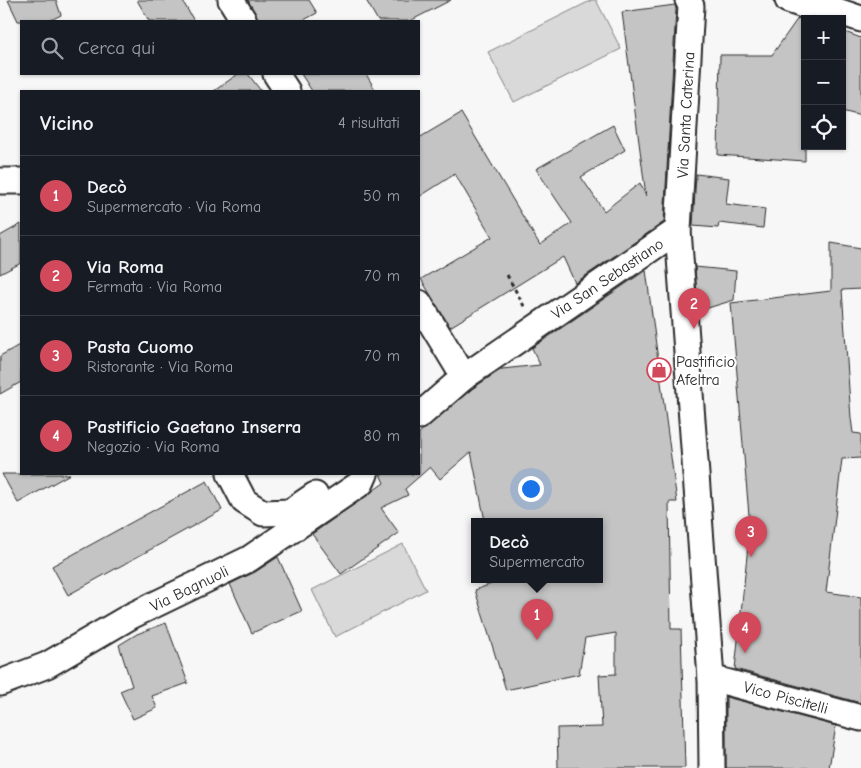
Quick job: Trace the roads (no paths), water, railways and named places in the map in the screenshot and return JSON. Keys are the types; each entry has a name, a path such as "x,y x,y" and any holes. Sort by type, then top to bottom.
{"street":[{"path":"232,0 243,20"},
{"path":"788,0 804,5 816,4 861,19"},
{"name":"Via Santa Caterina","path":"693,2 678,230 711,678 712,768"},
{"path":"277,75 286,90"},
{"path":"0,181 20,181"},
{"name":"Via San Sebastiano","path":"420,415 464,377 678,230"},
{"path":"420,305 464,377"},
{"path":"231,475 244,501 263,513 290,512 344,475"},
{"name":"Via Bagnuoli","path":"0,683 47,665 131,616 249,560 361,483 365,475"},
{"name":"Vico Piscitelli","path":"711,678 861,718"}],"place":[{"name":"Via Roma","path":"694,329"},
{"name":"Pastificio Afeltra","path":"659,370"},
{"name":"Pasta Cuomo","path":"751,557"},
{"name":"Decò","path":"537,640"},
{"name":"Pastificio Gaetano Inserra","path":"745,653"}]}
